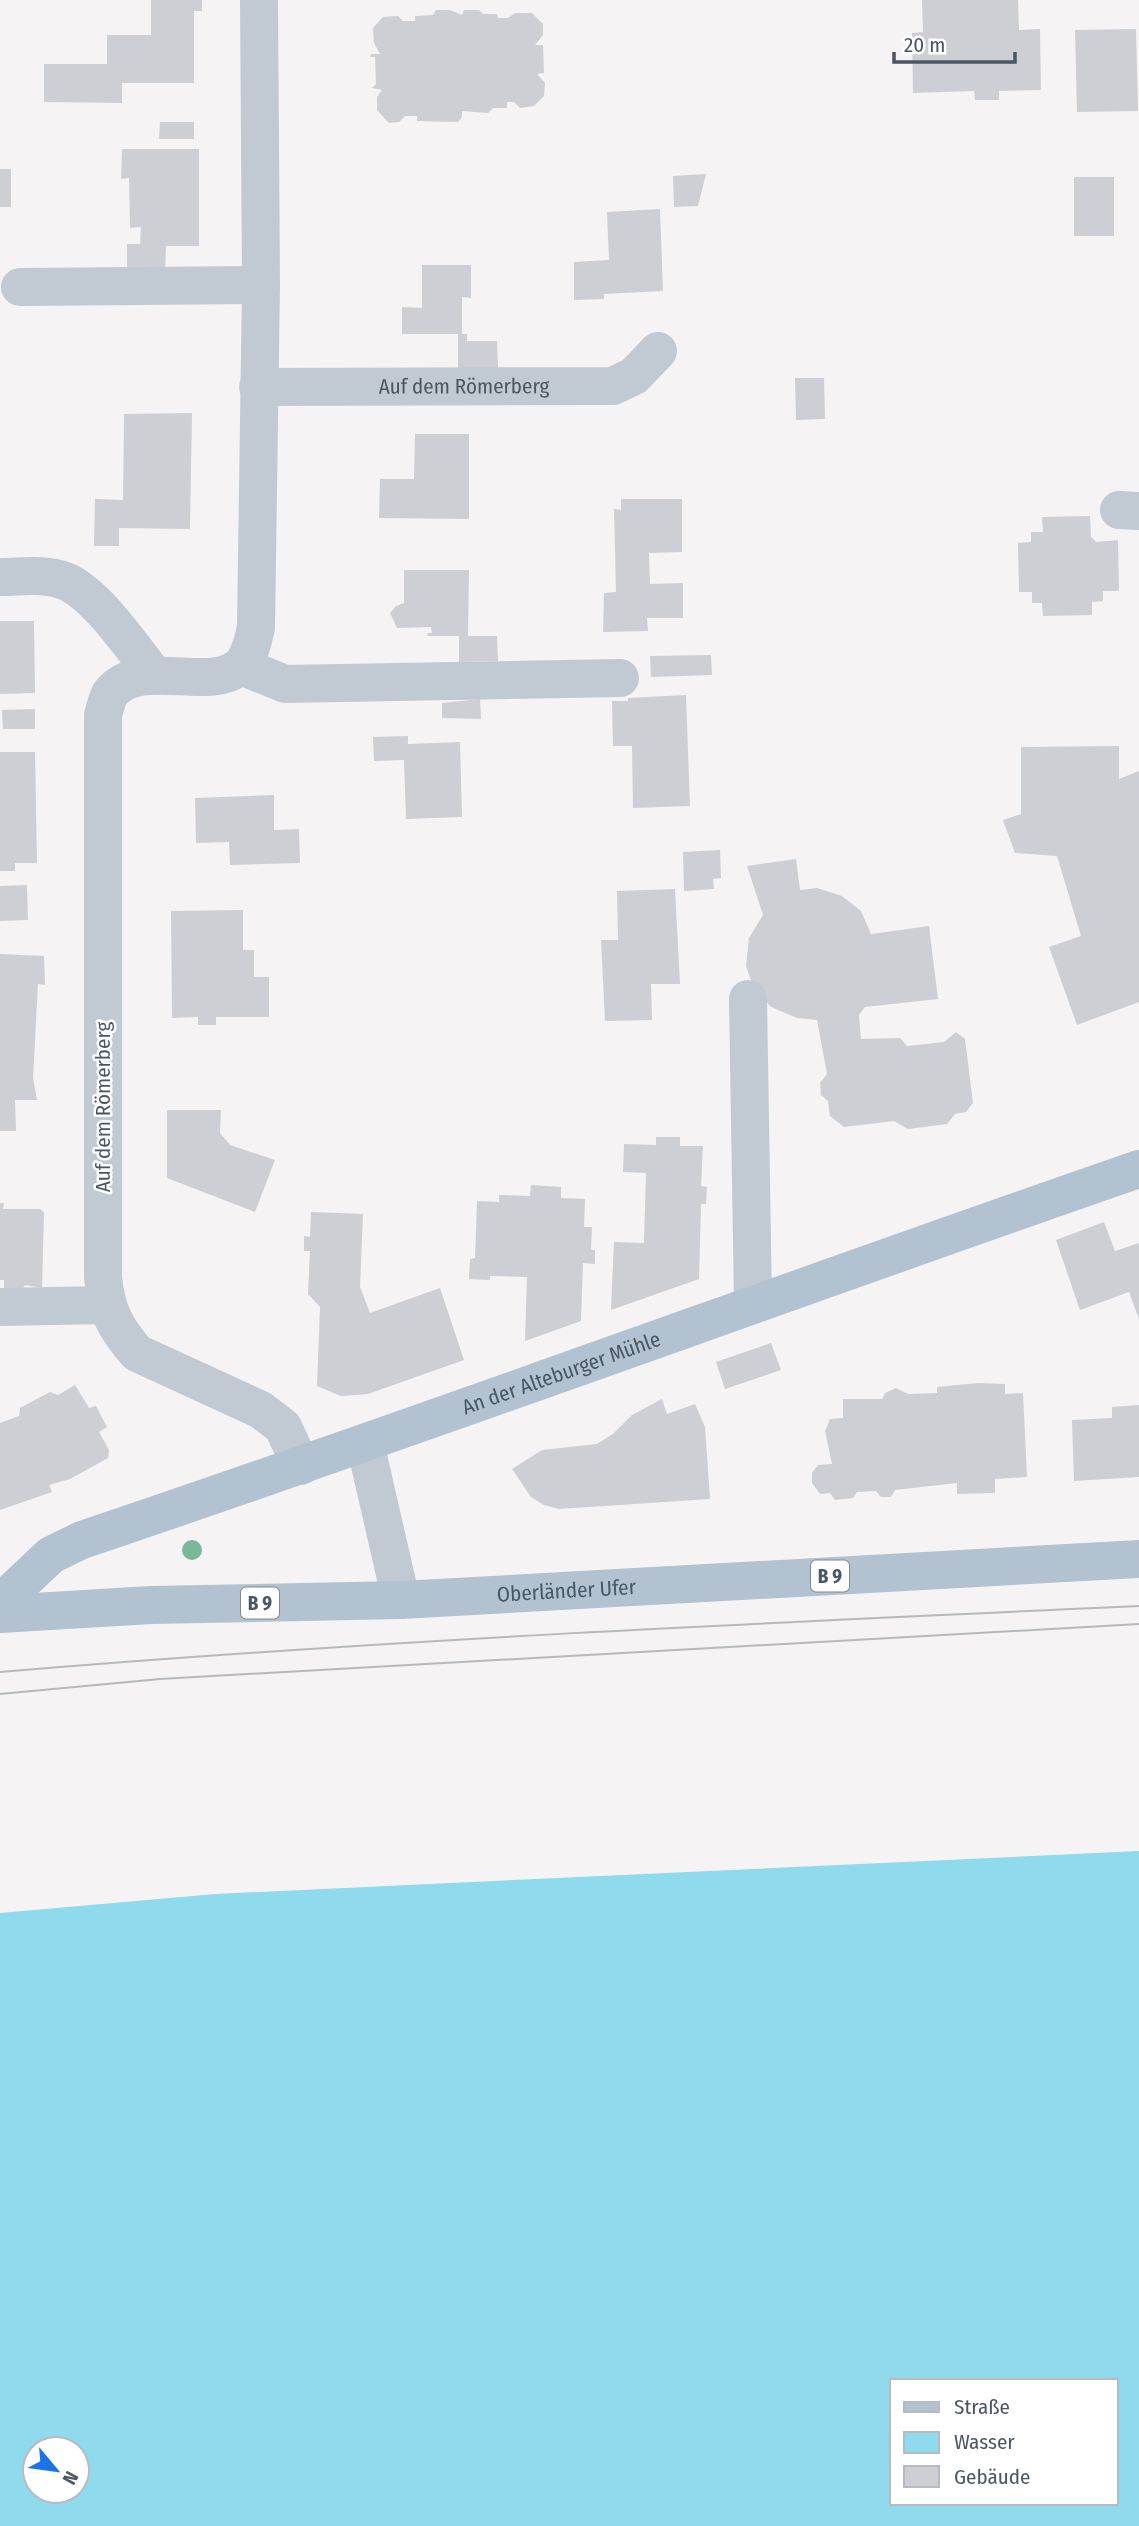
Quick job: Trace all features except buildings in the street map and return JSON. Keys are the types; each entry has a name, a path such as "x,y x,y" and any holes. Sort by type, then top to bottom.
{"main road":[{"name":"An der Alteburger Mühle","path":"0,1603 51,1555 82,1540 301,1466 663,1338 753,1302 1139,1169"},
{"name":"Oberländer Ufer","path":"0,1614 150,1605 401,1600 1137,1558"}],"street":[{"path":"258,0 261,285 256,627 251,649 240,666 285,684 620,678"},
{"path":"20,286 261,285"},
{"name":"Auf dem Römerberg","path":"258,387 614,386 634,376 658,351"},
{"path":"0,577 51,577 67,582 88,597 155,676"},
{"name":"Auf dem Römerberg","path":"240,666 223,676 155,676 124,683 110,695 103,715 103,1277 106,1306 123,1338 137,1353 261,1410 284,1427 301,1466"},
{"path":"748,999 753,1302"},
{"path":"0,1307 106,1306"},
{"path":"365,1443 401,1600"}],"water":[{"path":"1139,1851 1139,2526 0,2526 0,1913 215,1894"}],"tram line":[{"path":"0,1672 427,1642 1139,1606"},
{"path":"0,1694 160,1679 1139,1624"}]}
